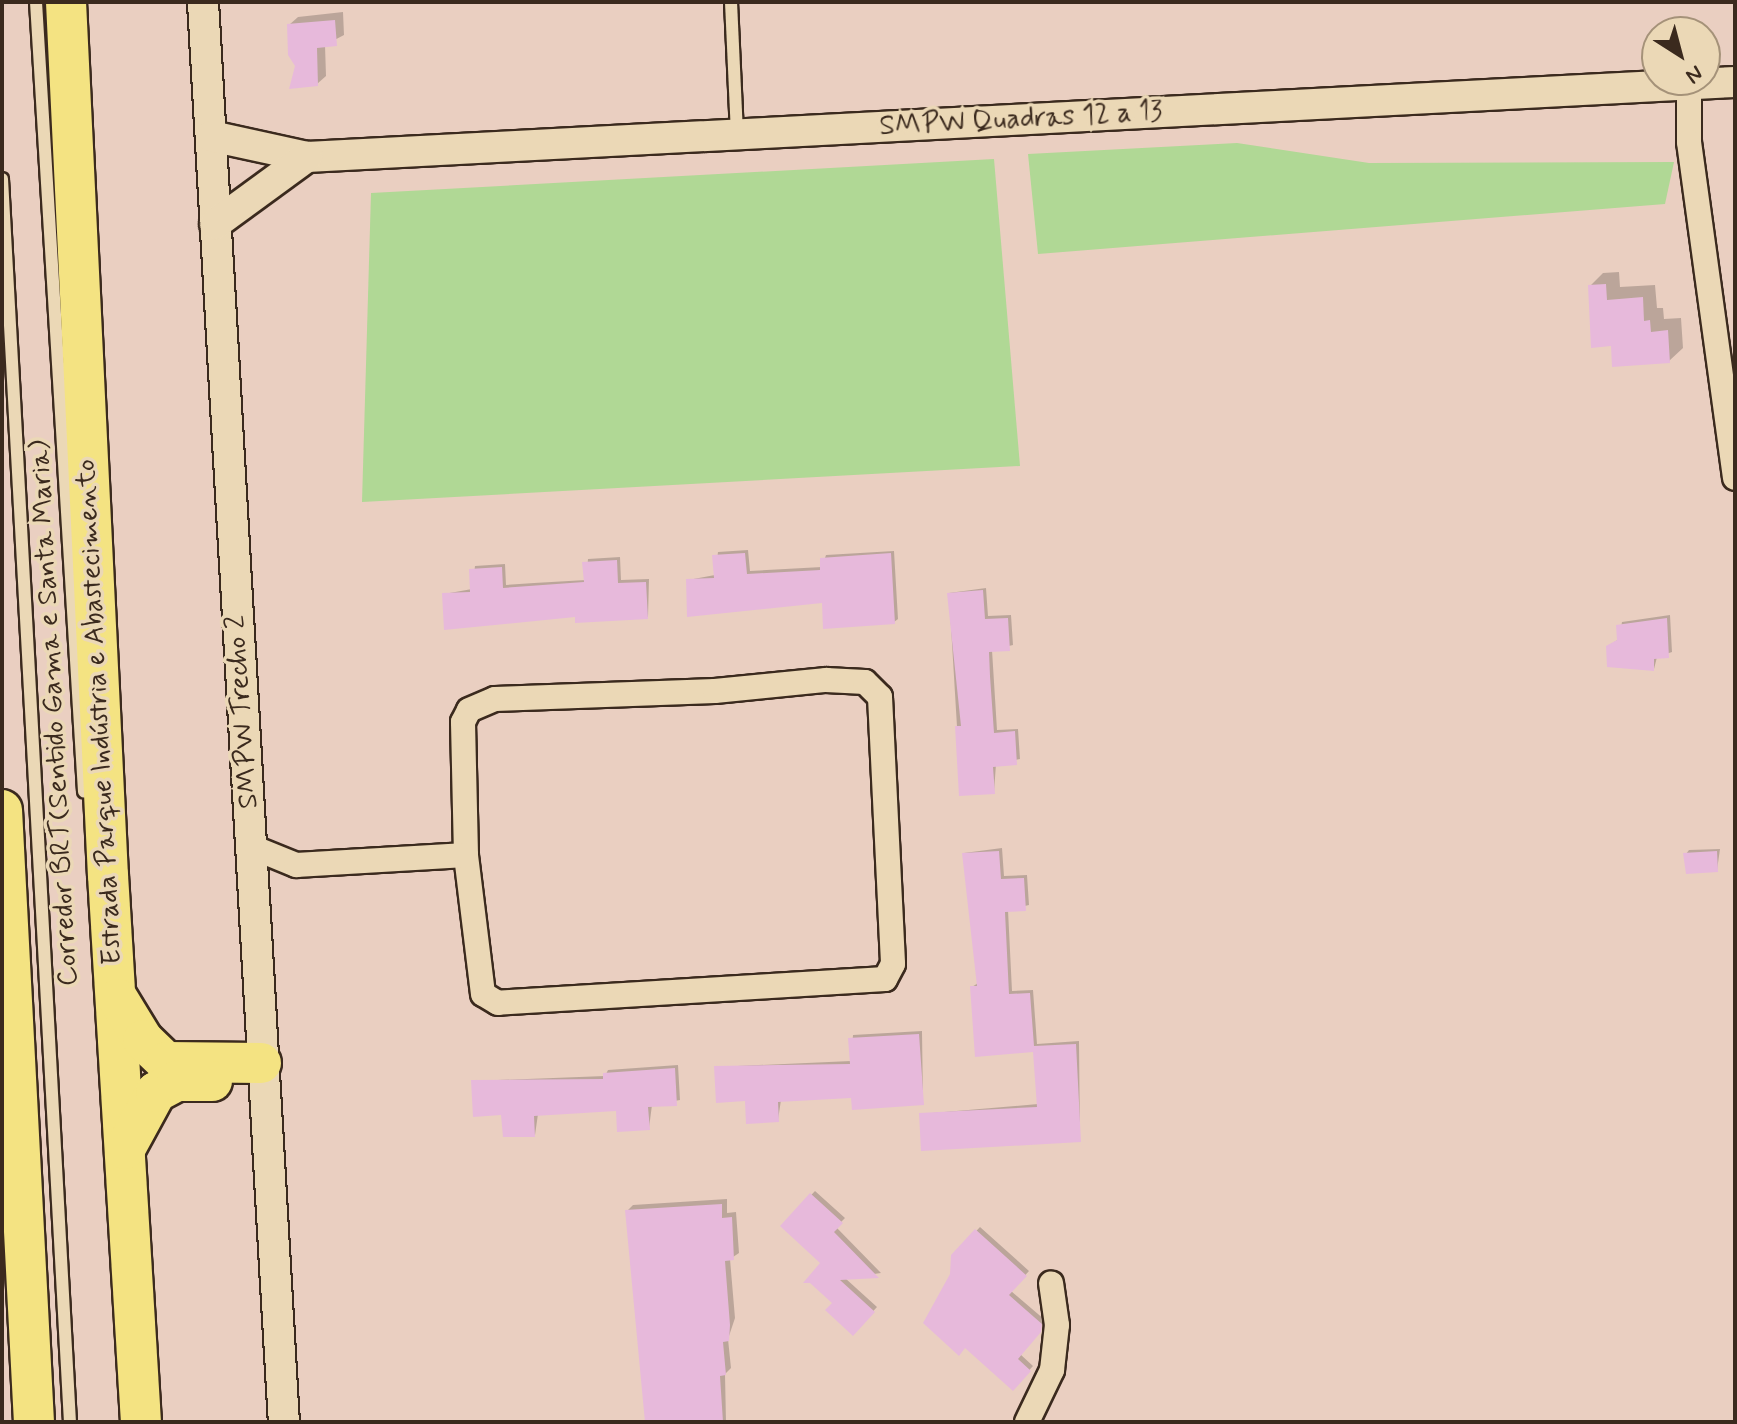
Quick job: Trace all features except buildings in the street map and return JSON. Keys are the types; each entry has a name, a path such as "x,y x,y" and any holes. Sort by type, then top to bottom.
{"highway":[{"name":"Estrada Parque Indústria e Abastecimento","path":"66,2 114,993 141,1422"},
{"path":"2,810 34,1422"},
{"path":"114,993 143,1040 166,1062 261,1074"},
{"path":"125,1149 145,1108 167,1084 261,1074"}],"street":[{"name":"SMPW Trecho 2","path":"203,2 255,886 261,1074 284,1422"},
{"name":"SMPW Quadras 12 a 13","path":"211,136 307,157 1641,88"},
{"path":"1689,96 1689,142 1735,478"},
{"path":"215,224 307,157"},
{"path":"826,680 865,682 879,692 893,964 877,983 498,1003 480,986 466,855 463,722 479,704 826,680"},
{"path":"252,847 296,865"},
{"path":"255,886 296,865 466,855"},
{"path":"1027,1422 1052,1370 1057,1325 1051,1283"}],"lane":[{"name":"Corredor BRT(Sentido Gama e Santa Maria)","path":"36,2 85,800"},
{"path":"731,2 737,135"},
{"path":"2,179 70,1422"}],"green space":[{"path":"1237,143 1369,163 1674,162 1665,204 1038,254 1028,154"},
{"path":"994,159 1020,466 362,502 371,193"}]}
